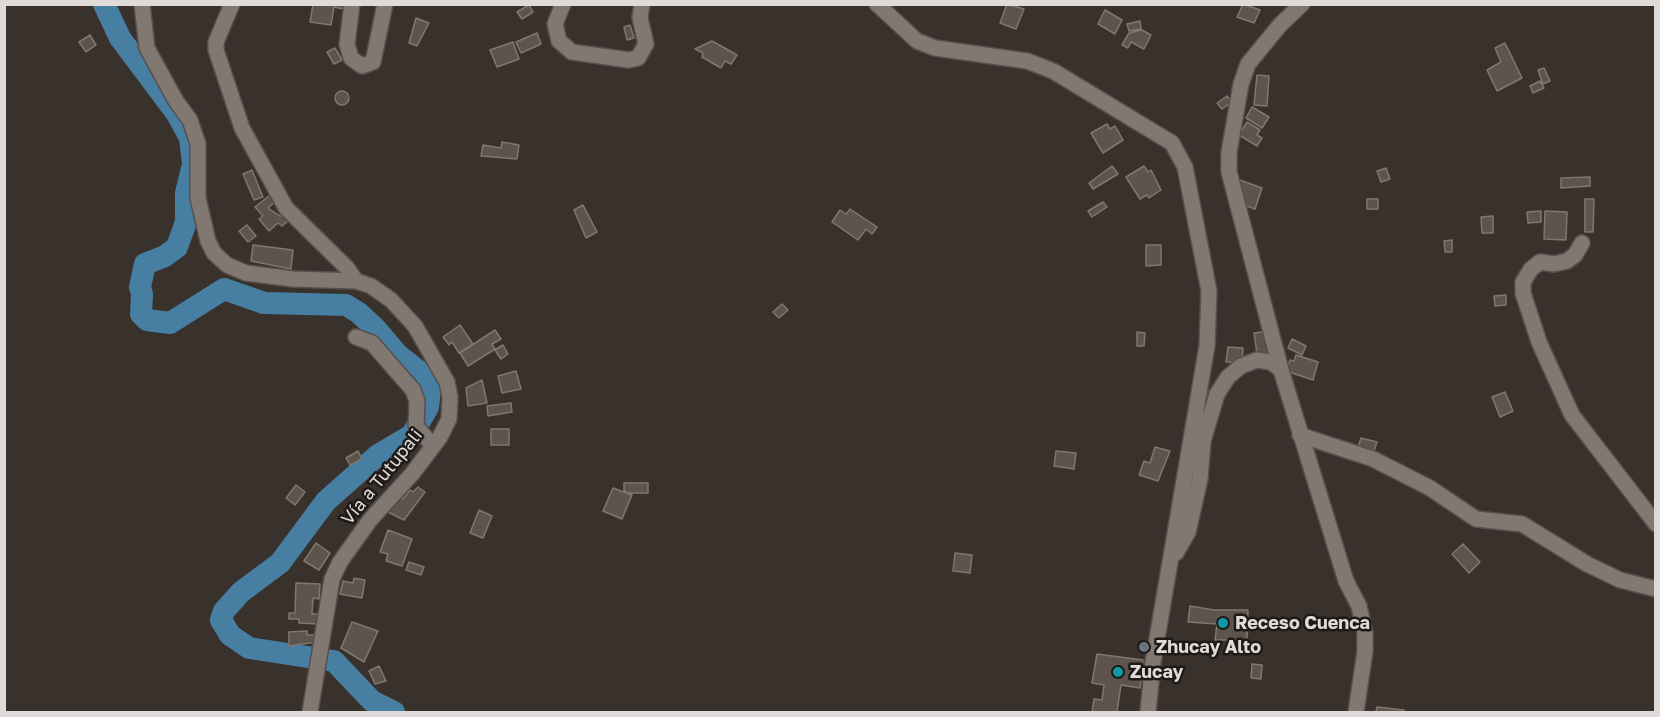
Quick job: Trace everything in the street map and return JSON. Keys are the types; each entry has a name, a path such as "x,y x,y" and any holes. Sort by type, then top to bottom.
{"street":[{"name":"Vía a Tutupali","path":"142,4 142,25 147,48 176,101 190,120 198,144 198,198 208,241 214,253 227,265 246,273 293,279 364,282 391,300 415,326 442,370 450,397 448,419 431,444 370,520 340,562 332,579 319,646 310,712"},
{"path":"232,4 216,42 216,50 242,128 286,208 347,268 356,281"},
{"path":"352,4 347,44 351,58 362,66 373,62 385,4"},
{"path":"563,4 555,24 559,41 572,52 629,60 638,58 646,44 640,18 642,4"},
{"path":"877,4 917,41 935,48 1027,61 1053,71 1172,142 1185,167 1209,291 1208,346 1153,662 1148,712"},
{"path":"1302,4 1248,64 1240,84 1229,152 1229,171 1300,435 1346,581 1359,606 1365,633 1356,712"},
{"path":"1582,243 1575,255 1568,261 1554,264 1540,262 1531,269 1523,282 1522,293 1539,342 1572,415 1656,524"},
{"path":"356,337 372,343 413,390 417,401 416,426 431,444"},
{"path":"1170,563 1188,532 1200,479 1203,441 1217,394 1228,377 1240,366 1257,360 1271,362 1281,370"},
{"path":"1300,435 1373,459 1430,488 1476,519 1522,524 1587,564 1620,580 1656,589"}],"building":[{"path":"313,4 344,4 343,9 334,7 331,25 310,22"},
{"path":"1007,4 1024,9 1016,29 1000,23"},
{"path":"1243,4 1260,10 1254,23 1237,17"},
{"path":"529,5 533,12 522,19 517,12"},
{"path":"1105,10 1122,20 1115,34 1098,24"},
{"path":"416,18 429,23 417,46 409,43"},
{"path":"1140,21 1141,29 1129,31 1127,24"},
{"path":"630,25 634,38 627,40 624,27"},
{"path":"1142,30 1151,35 1144,49 1131,42 1128,48 1122,45 1129,33"},
{"path":"537,33 541,44 521,53 516,42"},
{"path":"90,35 96,45 86,52 79,42"},
{"path":"712,41 737,55 731,64 725,61 721,68 702,57 703,53 695,49"},
{"path":"513,42 519,59 497,67 490,50"},
{"path":"1505,43 1522,78 1497,91 1487,70 1501,62 1495,48"},
{"path":"335,48 342,60 334,64 327,52"},
{"path":"1544,68 1550,81 1543,84 1538,70"},
{"path":"1257,75 1269,76 1267,106 1254,105"},
{"path":"1540,81 1544,88 1533,93 1530,86"},
{"path":"339,91 345,91 349,98 345,105 339,105 335,101 335,95"},
{"path":"1227,96 1232,102 1222,109 1217,103"},
{"path":"1252,107 1269,117 1262,128 1246,118"},
{"path":"1247,122 1260,130 1257,135 1262,138 1257,146 1239,135"},
{"path":"1107,124 1110,129 1115,126 1123,140 1103,153 1091,133"},
{"path":"502,142 519,145 517,159 481,156 483,145 501,148"},
{"path":"1112,166 1118,174 1093,189 1089,183"},
{"path":"1144,166 1148,172 1151,170 1161,190 1149,198 1147,195 1140,199 1126,177"},
{"path":"1386,168 1390,179 1381,182 1377,171"},
{"path":"252,170 263,197 254,200 243,174"},
{"path":"1590,177 1590,186 1561,188 1561,178"},
{"path":"1237,179 1262,188 1255,209 1241,204"},
{"path":"270,195 276,201 268,208 280,216 282,214 288,221 282,226 278,223 269,231 259,219 263,216 255,207"},
{"path":"1367,199 1378,199 1378,209 1367,209"},
{"path":"1585,199 1594,199 1593,232 1585,232"},
{"path":"1103,202 1107,207 1092,217 1088,211"},
{"path":"583,205 597,232 586,238 574,210"},
{"path":"850,209 877,227 872,234 866,229 858,240 832,222 840,210 846,214"},
{"path":"1541,211 1541,222 1528,223 1527,212"},
{"path":"1545,211 1567,212 1566,240 1544,239"},
{"path":"1493,216 1493,233 1482,233 1481,217"},
{"path":"247,225 256,236 248,242 239,231"},
{"path":"1452,240 1452,252 1445,252 1444,241"},
{"path":"253,245 293,250 291,269 251,261"},
{"path":"1146,245 1161,245 1161,265 1146,266"},
{"path":"1506,295 1506,305 1495,306 1494,296"},
{"path":"782,304 788,310 779,318 773,312"},
{"path":"460,325 473,344 459,353 452,342 449,345 443,337"},
{"path":"495,330 501,339 492,344 495,349 468,366 460,353"},
{"path":"1269,331 1272,358 1257,354 1254,333"},
{"path":"1137,332 1145,333 1144,346 1137,346"},
{"path":"1292,339 1306,346 1302,355 1288,348"},
{"path":"503,345 508,354 501,359 495,350"},
{"path":"1228,347 1243,348 1242,363 1226,362"},
{"path":"1296,355 1318,362 1313,380 1286,371 1290,360 1294,361"},
{"path":"516,371 521,389 502,393 498,376"},
{"path":"482,380 487,403 468,406 466,388"},
{"path":"1505,392 1513,411 1500,417 1492,397"},
{"path":"511,403 512,412 488,416 487,406"},
{"path":"491,429 509,429 509,445 491,445"},
{"path":"1361,438 1377,442 1374,451 1358,447"},
{"path":"1155,447 1170,451 1158,481 1139,475 1144,461 1150,463"},
{"path":"358,451 362,459 350,465 346,458"},
{"path":"1056,451 1076,453 1074,469 1054,466"},
{"path":"624,483 648,483 648,493 627,493 624,490"},
{"path":"296,485 305,492 295,505 286,498"},
{"path":"418,487 425,492 404,520 388,512 400,496 403,499 410,490 413,492"},
{"path":"613,488 632,495 622,519 603,511"},
{"path":"479,510 492,516 483,538 470,533"},
{"path":"388,530 412,539 402,566 386,561 388,554 380,552"},
{"path":"316,543 330,553 319,570 304,561"},
{"path":"1463,544 1480,562 1469,573 1452,554"},
{"path":"955,553 972,555 970,573 953,571"},
{"path":"409,562 424,567 421,575 406,570"},
{"path":"354,578 365,580 362,598 340,594 343,581 353,583"},
{"path":"296,583 320,584 319,599 313,598 312,614 319,614 318,624 299,623 299,619 289,619 289,613 295,613"},
{"name":"Receso Cuenca","path":"1190,606 1214,610 1248,610 1247,640 1215,640 1217,624 1188,622"},
{"path":"352,622 378,631 364,662 341,648"},
{"path":"307,631 307,635 317,635 317,642 289,646 289,632"},
{"name":"Zucay","path":"1097,654 1143,660 1140,688 1121,685 1117,712 1092,712 1094,699 1102,700 1104,685 1092,683"},
{"path":"1252,664 1262,665 1261,679 1251,678"},
{"path":"379,666 386,681 375,684 369,671"},
{"path":"1377,707 1404,710 1404,712 1376,712"}],"waterway":[{"path":"104,4 120,38 177,114 190,138 193,164 186,193 186,222 177,247 165,256 145,264 140,287 141,314 147,320 170,323 224,289 264,303 346,305 359,313 398,355 425,376 430,390 428,407 412,435 378,455 326,501 280,563 241,592 224,611 221,620 230,635 249,648 334,661 372,701 394,712"}],"place":[{"name":"Receso Cuenca","path":"1223,623"},
{"name":"Zhucay Alto","path":"1144,647"},
{"name":"Zucay","path":"1118,672"}]}
